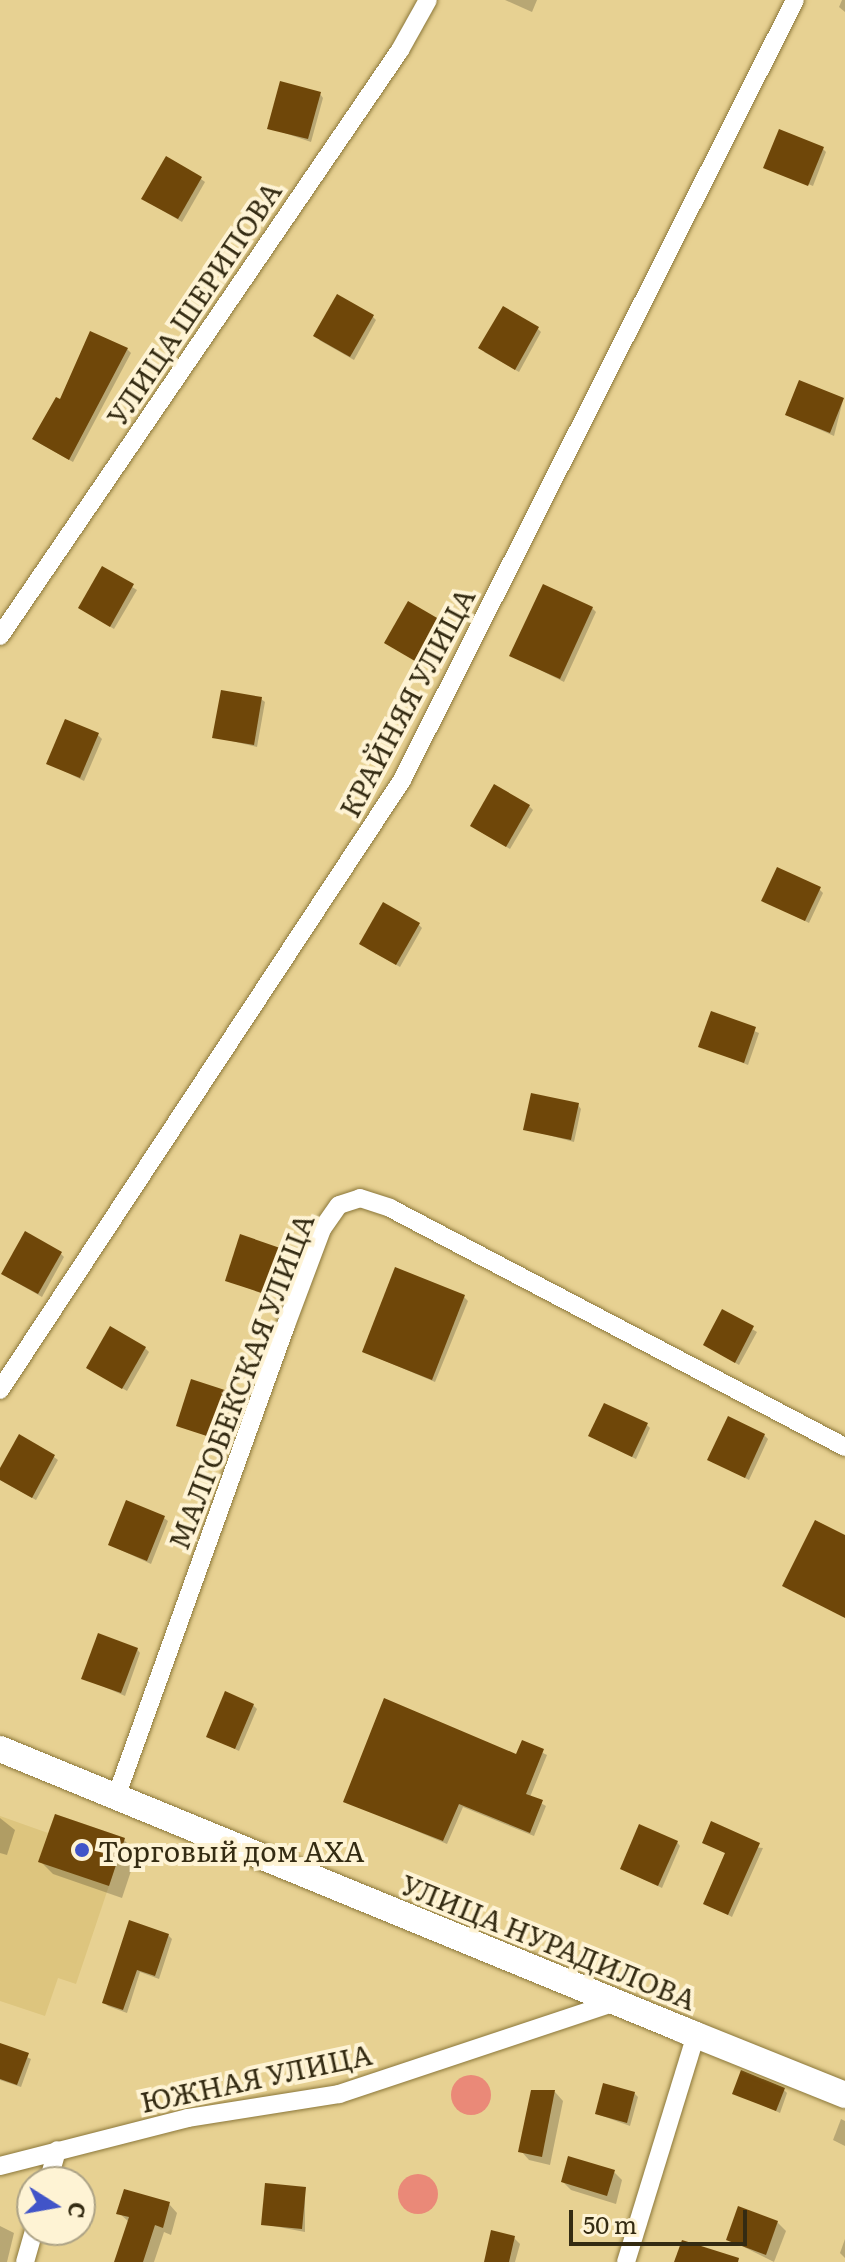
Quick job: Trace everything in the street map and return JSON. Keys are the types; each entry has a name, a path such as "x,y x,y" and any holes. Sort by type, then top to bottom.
{"street":[{"name":"УЛИЦА ШЕРИПОВА","path":"0,636 400,50 428,0"},
{"name":"КРАЙНЯЯ УЛИЦА","path":"0,1390 402,780 795,0"},
{"name":"МАЛГОБЕКСКАЯ УЛИЦА","path":"116,1797 322,1229 339,1205 360,1198 390,1208 845,1447"},
{"name":"УЛИЦА НУРАДИЛОВА","path":"0,1749 696,2035"},
{"name":"УЛИЦА НУРАДИЛОВА","path":"149,1811 696,2035"},
{"name":"ЮЖНАЯ УЛИЦА","path":"0,2166 188,2118 339,2094 613,2003"},
{"path":"626,2262 696,2035 845,2095"},
{"path":"52,2166 57,2150"}],"shaded area":[{"path":"55,1814 125,1838 76,1984 58,1978 45,2016 0,2001 0,1816 48,1833"},
{"path":"471,2075 485,2081 491,2095 485,2109 471,2115 457,2109 451,2095 457,2081"},
{"path":"418,2174 432,2180 438,2194 432,2208 418,2214 404,2208 398,2194 404,2180"}],"building":[{"path":"280,81 321,92 308,139 267,129"},
{"path":"779,129 824,147 808,186 763,168"},
{"path":"166,156 202,177 178,219 141,199"},
{"path":"337,294 374,315 350,357 313,336"},
{"path":"503,306 539,327 515,370 478,348"},
{"path":"90,331 128,348 69,460 32,439 56,397 60,399"},
{"path":"799,380 844,398 830,433 785,415"},
{"path":"102,566 134,584 110,627 78,608"},
{"path":"543,584 593,607 560,679 509,656"},
{"path":"408,601 444,622 420,664 384,643"},
{"path":"221,690 262,697 254,745 212,738"},
{"path":"65,719 99,733 80,778 46,764"},
{"path":"494,784 530,805 506,847 470,826"},
{"path":"777,867 821,887 805,921 761,901"},
{"path":"383,902 420,923 396,965 359,944"},
{"path":"711,1011 756,1027 744,1063 698,1047"},
{"path":"531,1093 579,1103 571,1140 523,1130"},
{"path":"25,1231 62,1252 38,1294 1,1274"},
{"path":"240,1234 280,1248 265,1294 225,1281"},
{"path":"395,1267 465,1295 432,1380 362,1352"},
{"path":"722,1309 754,1326 735,1363 703,1345"},
{"path":"110,1326 146,1347 122,1389 86,1368"},
{"path":"191,1379 231,1392 216,1439 176,1426"},
{"path":"604,1403 648,1423 632,1457 588,1436"},
{"path":"728,1416 765,1434 745,1478 707,1460"},
{"path":"19,1434 55,1455 32,1498 0,1480 0,1468"},
{"path":"126,1500 165,1516 147,1561 108,1545"},
{"path":"815,1520 845,1535 845,1618 782,1586"},
{"path":"98,1633 138,1648 121,1693 81,1679"},
{"path":"225,1691 254,1704 235,1749 206,1737"},
{"path":"384,1698 516,1754 522,1740 544,1749 526,1794 543,1800 530,1833 459,1804 443,1841 343,1802"},
{"name":"Торговый дом АХА","path":"55,1814 125,1838 109,1886 38,1862"},
{"path":"711,1821 760,1843 728,1915 703,1904 725,1853 702,1843"},
{"path":"639,1824 678,1841 658,1886 620,1869"},
{"path":"129,1920 169,1934 155,1976 137,1970 123,2010 102,2003"},
{"path":"0,2043 29,2053 17,2085 0,2079"},
{"path":"741,2070 785,2088 776,2111 732,2094"},
{"path":"603,2083 635,2092 627,2123 595,2114"},
{"path":"531,2090 555,2090 542,2157 518,2152"},
{"path":"568,2156 615,2170 607,2196 561,2182"},
{"path":"265,2183 306,2187 302,2229 261,2225"},
{"path":"124,2189 170,2202 163,2228 155,2225 143,2262 114,2262 129,2217 116,2214"},
{"path":"738,2206 778,2221 766,2255 726,2240"},
{"path":"491,2230 515,2236 509,2262 484,2262"},
{"path":"682,2240 739,2258 738,2262 674,2262"}],"place":[{"name":"Торговый дом АХА","path":"82,1850"}]}
